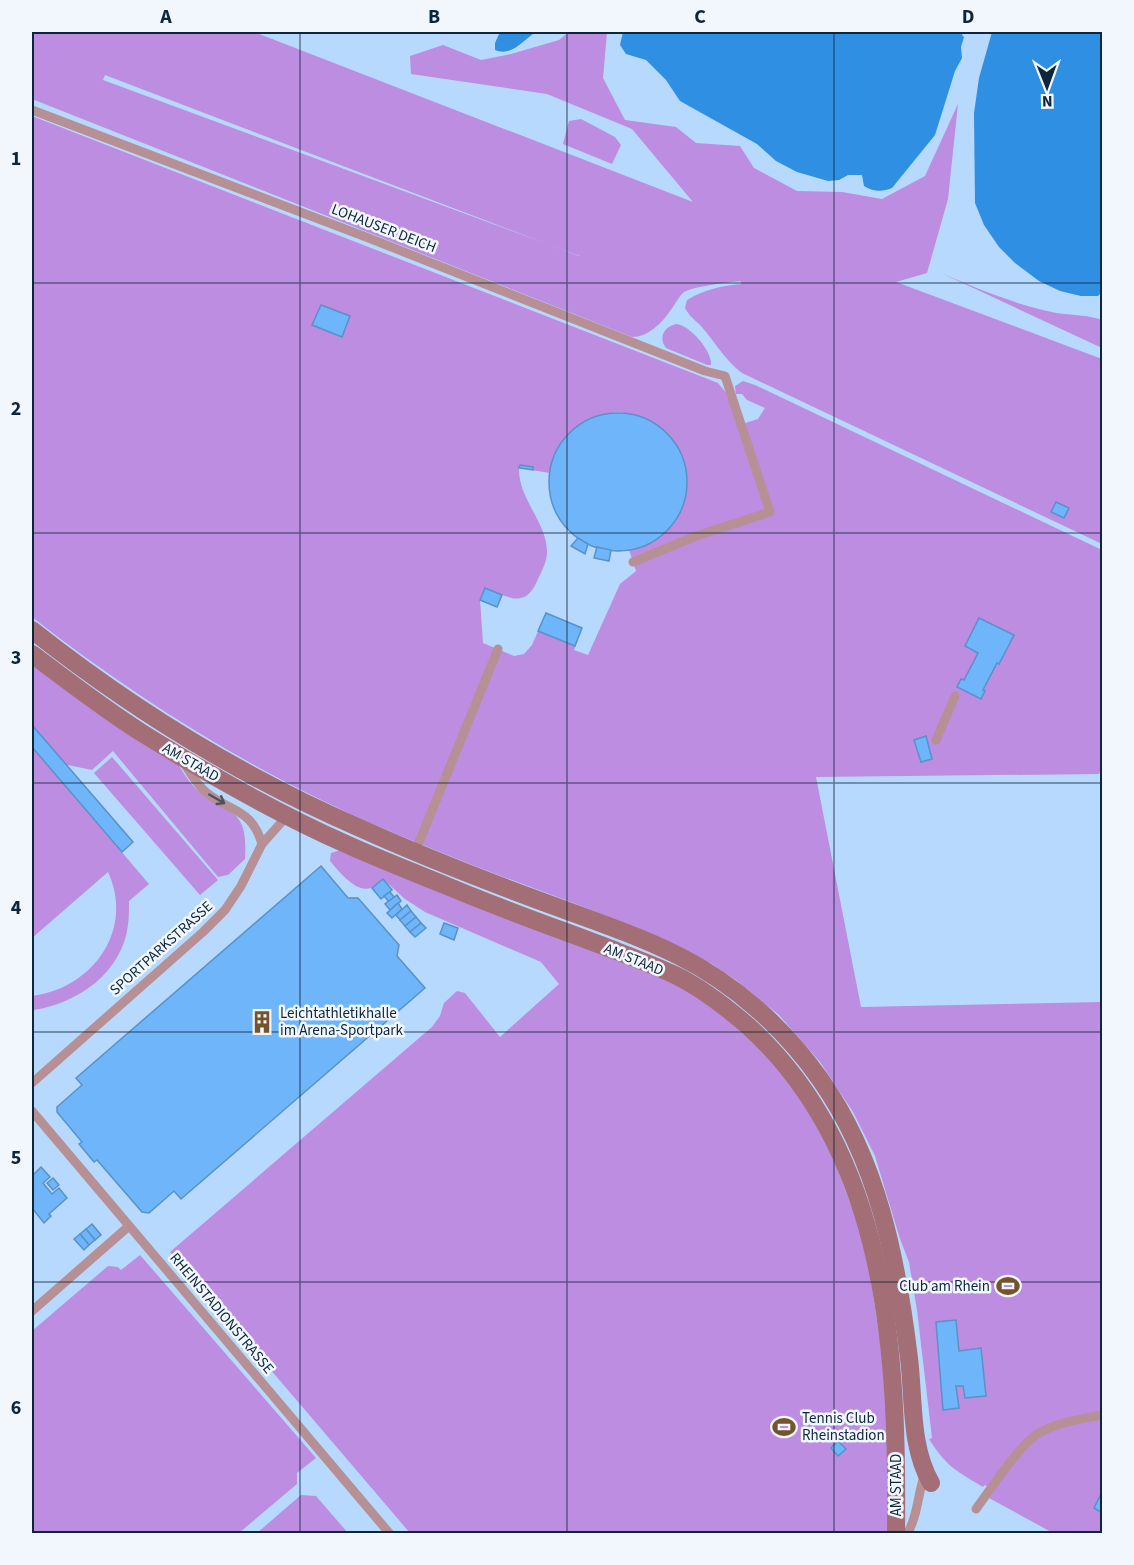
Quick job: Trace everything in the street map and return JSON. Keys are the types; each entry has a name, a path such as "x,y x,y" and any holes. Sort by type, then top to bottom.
{"street":[{"name":"AM STAAD","path":"32,630 104,683 196,744 314,807 415,852 632,935 679,956 736,992 759,1010 800,1052 820,1079 852,1131 872,1177 896,1270 904,1316 918,1448 928,1478"},
{"name":"AM STAAD","path":"32,654 130,725 287,816 345,844 452,888 677,976 712,997 763,1040 803,1088 823,1118 843,1156 870,1238 888,1338 896,1450 896,1533"}],"lane":[{"name":"LOHAUSER DEICH","path":"32,111 366,237 705,371 725,376 770,512 696,536 633,562"},
{"path":"415,852 498,649"},
{"path":"936,740 955,696"},
{"path":"180,756 199,786 249,819 258,829 262,844"},
{"name":"SPORTPARKSTRASSE","path":"32,1083 225,910 241,886 262,844 287,816"},
{"name":"RHEINSTADIONSTRASSE","path":"32,1113 390,1533"},
{"path":"32,1311 129,1226"},
{"path":"976,1509 1028,1441 1040,1432 1060,1424 1102,1414"},
{"path":"896,1450 918,1448"},
{"path":"907,1533 912,1526 919,1491 928,1478"}],"shaded area":[{"path":"32,32 254,32 693,202 632,129 547,94 411,74 410,56 443,45 481,60 559,40 569,32 607,32 603,78 625,120 676,127 696,143 740,146 754,168 797,191 842,192 882,199 925,176 958,104 948,199 927,273 896,282 1102,359 1102,544 742,373 725,357 685,308 687,300 700,293 742,284 740,281 703,286 684,292 659,324 644,335 632,337 32,99","holes":["105,75 550,245 103,80"]},
{"path":"32,116 718,383 728,395 739,425 758,419 765,408 747,400 742,394 736,394 735,386 743,381 755,385 1102,550 1102,767 1099,774 816,777 861,1007 1102,1002 1102,1533 1053,1533 989,1498 994,1491 985,1485 983,1487 952,1467 929,1439 932,1438 909,1262 875,1156 853,1112 820,1062 779,1015 736,980 712,964 636,927 405,838 327,803 283,780 196,731 154,704 32,617","holes":["620,412 648,420 668,435 681,455 686,478 684,500 673,522 655,539 629,550 636,571 620,584 588,655 574,650 582,628 546,613 532,645 524,654 514,656 483,643 480,600 485,588 508,597 522,598 533,589 546,559 546,541 523,490 519,468 550,473 565,438 583,422 594,417"]},
{"path":"581,119 615,137 621,145 612,164 563,144 569,121"},
{"path":"941,273 1026,306 1102,320 1102,348"},
{"path":"676,324 688,329 699,340 708,353 711,365 666,348 662,336 668,327"},
{"path":"32,662 175,759 196,789 230,811 241,823 244,832 245,859 228,875 218,877 113,751 92,770 63,764 32,728"},
{"path":"32,747 149,884 129,901 128,925 124,942 117,958 107,971 81,993 66,1001 34,1010 32,1010 32,996 54,991 73,982 90,969 103,953 112,935 116,915 115,894 108,872 32,938"},
{"path":"112,757 218,880 200,895 94,773"},
{"path":"341,850 675,984 717,1008 778,1066 826,1138 865,1243 887,1385 890,1533 410,1533 170,1252 432,1027 440,1016 444,1003 457,991 465,993 500,1037 559,984 541,962 425,912 405,899 383,879 371,888 365,889 353,884 330,861 331,853"},
{"path":"140,1255 316,1458 297,1473 297,1484 239,1533 32,1533 32,1331 108,1266 118,1267 121,1270"},
{"path":"301,1495 316,1496 348,1533 257,1533"}],"water":[{"path":"500,32 536,32 517,47 501,52 495,50 495,43"},
{"path":"623,32 964,32 962,35 964,37 961,47 962,58 955,71 935,135 892,188 878,191 864,186 862,175 848,175 839,180 828,181 797,172 776,161 757,144 680,101 666,80 646,60 626,54 620,45"},
{"path":"992,32 1102,32 1102,292 1098,296 1081,296 1060,291 1039,281 1015,263 999,247 984,225 975,203 974,113 979,78"}],"building":[{"path":"321,305 350,316 342,337 312,325"},
{"path":"618,413 644,418 667,433 682,456 687,482 682,508 667,531 644,546 618,551 592,546 569,531 554,508 549,482 554,456 569,433 592,418"},
{"path":"520,465 533,467 533,470 519,468"},
{"path":"1056,502 1069,508 1064,518 1051,512"},
{"path":"578,538 588,544 585,554 571,546"},
{"path":"597,547 611,550 609,561 594,558"},
{"path":"485,588 502,595 497,607 480,600"},
{"path":"546,613 582,628 575,646 538,631"},
{"path":"979,618 1014,635 983,690 985,691 981,699 957,687 961,679 964,680 978,653 965,646"},
{"path":"32,725 133,842 122,852 32,747"},
{"path":"926,736 932,759 921,762 914,740"},
{"name":"Leichtathletikhalle im Arena-Sportpark","path":"321,866 348,898 358,898 399,945 397,956 425,988 181,1199 174,1191 149,1213 142,1212 97,1160 94,1162 79,1144 82,1142 57,1112 57,1107 82,1085 76,1078"},
{"path":"383,879 392,890 381,899 372,888"},
{"path":"390,892 394,897 389,902 384,896"},
{"path":"397,895 401,901 390,910 385,904"},
{"path":"398,903 402,909 392,918 387,913"},
{"path":"407,905 411,911 400,920 396,915"},
{"path":"411,911 416,917 405,926 400,920"},
{"path":"416,917 421,923 410,932 405,926"},
{"path":"421,923 426,928 415,937 410,932"},
{"path":"444,923 458,928 454,940 440,934"},
{"path":"41,1167 50,1177 43,1183 52,1194 59,1188 67,1198 49,1214 51,1216 44,1223 32,1208 32,1176"},
{"path":"53,1178 59,1185 53,1190 47,1183"},
{"path":"92,1224 101,1235 95,1240 86,1229"},
{"path":"86,1229 95,1240 89,1245 80,1234"},
{"path":"80,1234 89,1245 84,1250 74,1239"},
{"path":"956,1320 959,1351 981,1348 986,1396 965,1398 963,1386 956,1386 959,1408 943,1410 936,1322"},
{"path":"838,1441 846,1449 838,1456 831,1448"},
{"path":"1102,1492 1102,1513 1094,1508"}],"place":[{"name":"Leichtathletikhalle im Arena-Sportpark","path":"262,1022"},
{"name":"Club am Rhein","path":"1008,1286"},
{"name":"Tennis Club Rheinstadion","path":"784,1427"}]}
